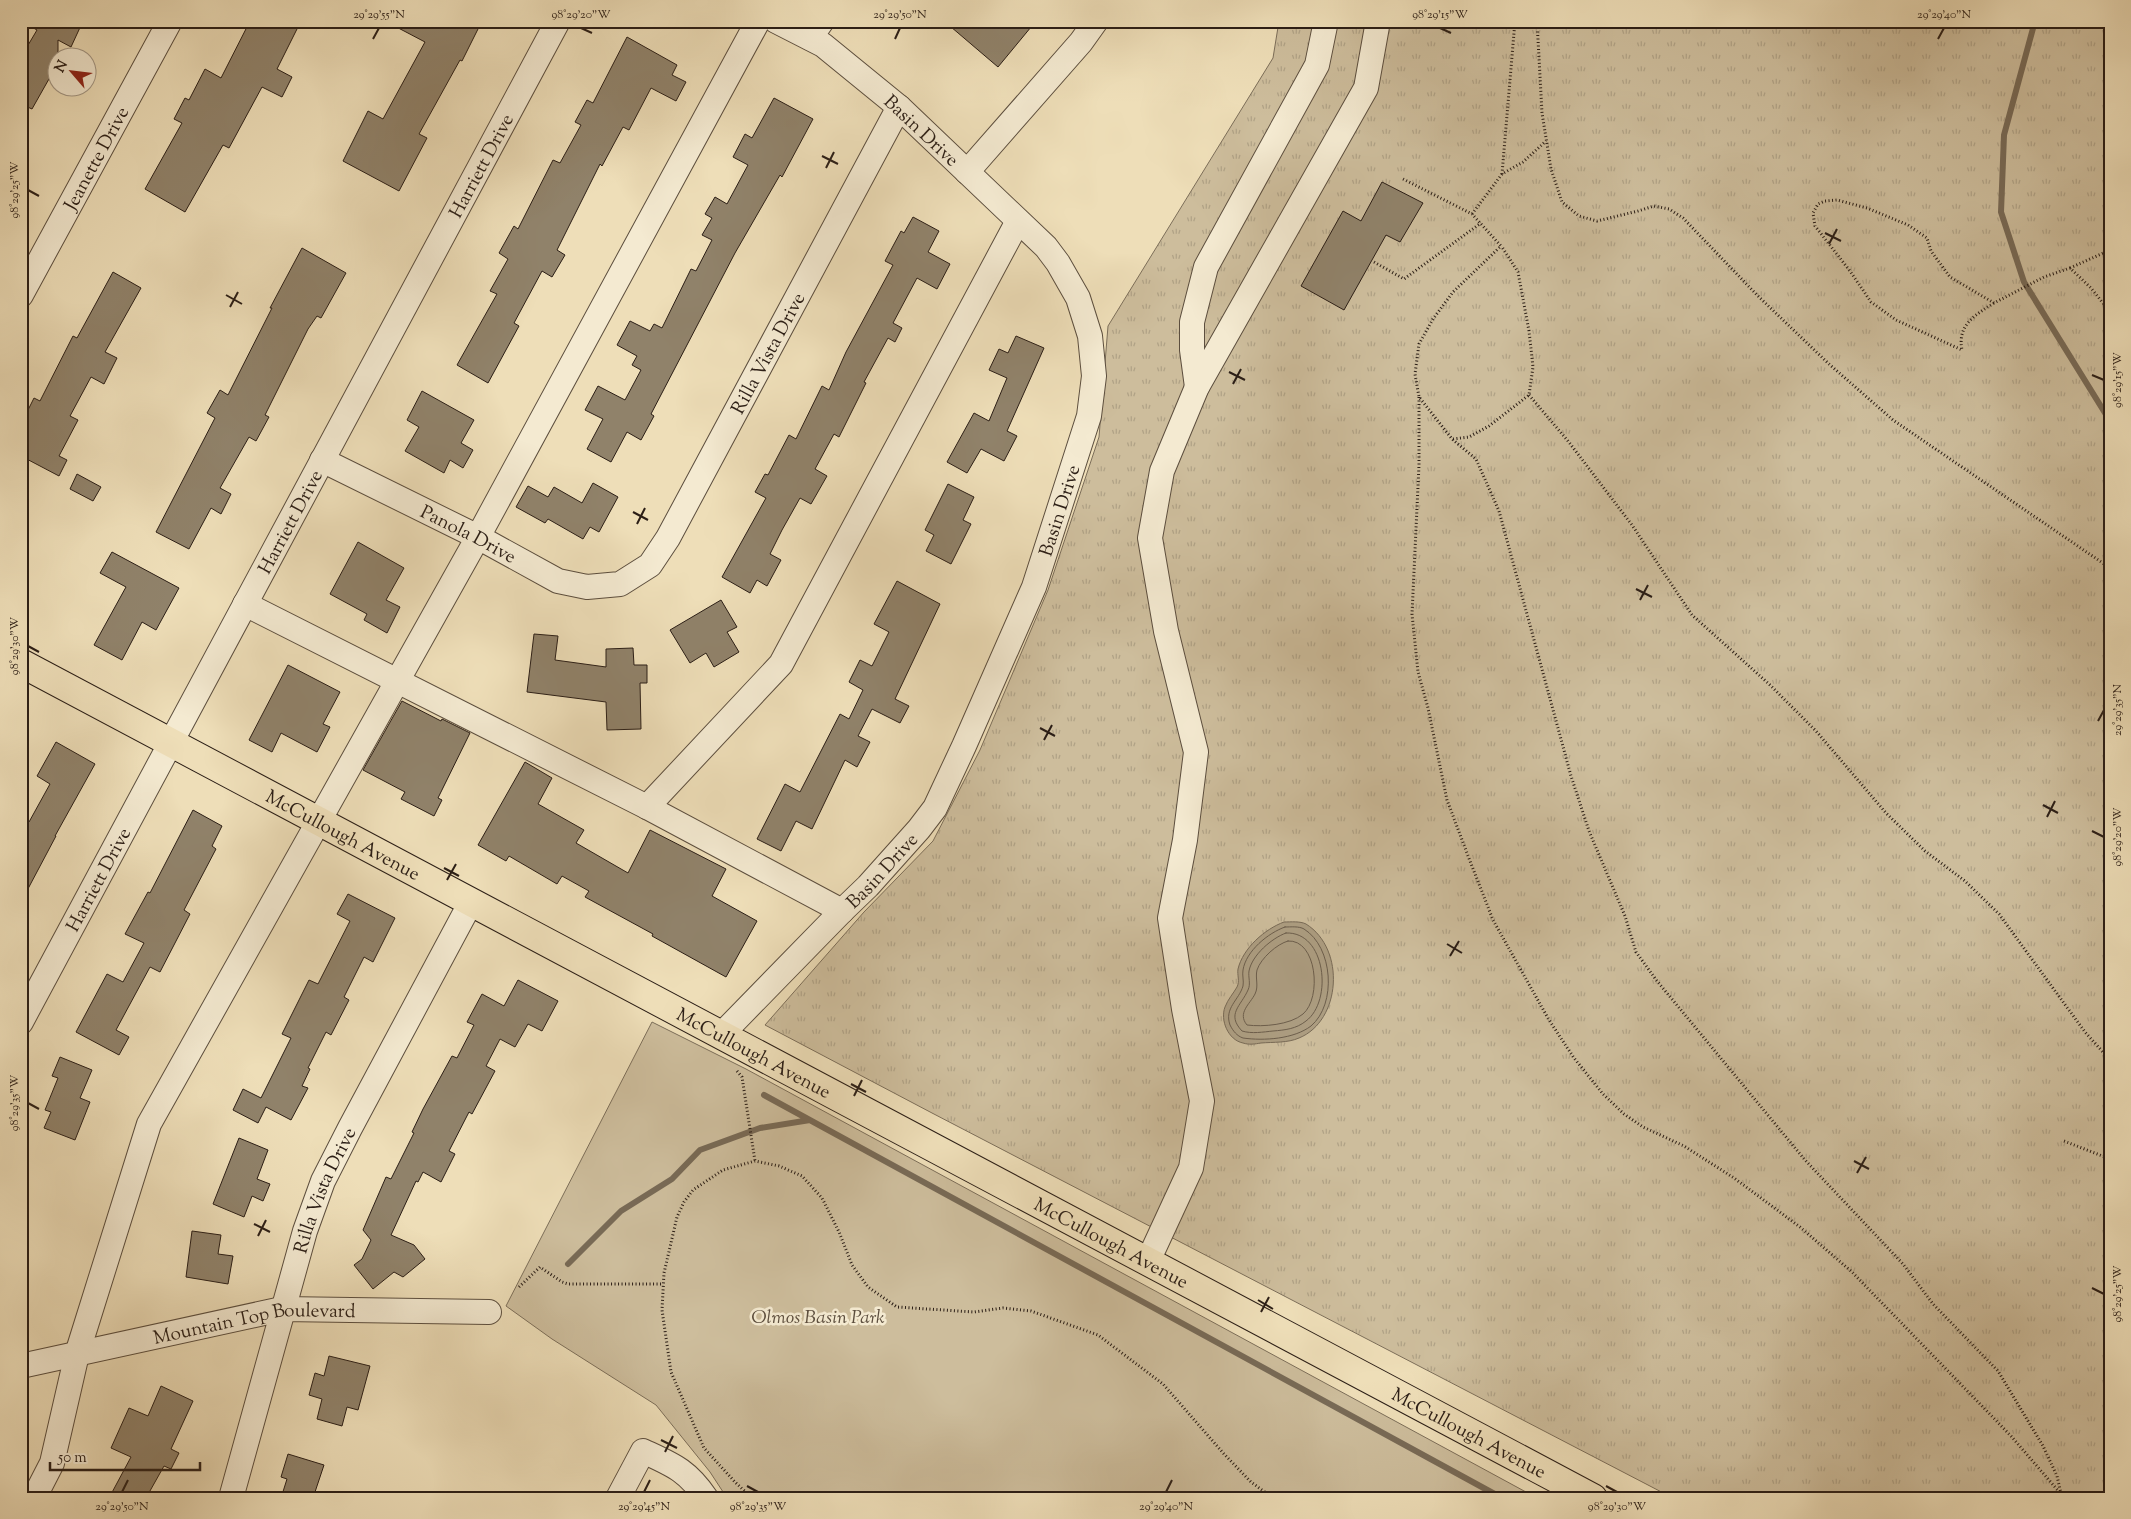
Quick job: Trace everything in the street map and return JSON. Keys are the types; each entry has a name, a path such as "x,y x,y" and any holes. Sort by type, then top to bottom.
{"main road":[{"name":"McCullough Avenue","path":"21,663 1593,1498"}],"street":[{"name":"Jeanette Drive","path":"21,295 170,21"},
{"name":"Harriett Drive","path":"21,1022 558,21"},
{"path":"34,1498 52,1463 77,1354 149,1124 320,822 396,681 478,537 758,21"},
{"name":"Basin Drive","path":"722,1035 868,886 919,829 935,808 1034,587 1090,416 1094,386 1090,336 1078,298 1058,263 1046,247 899,107 823,45 816,30 776,21"},
{"path":"967,172 1096,21"},
{"path":"1196,387 1192,350 1192,322 1206,267 1317,64 1326,21"},
{"path":"1148,1262 1191,1168 1202,1101 1184,1010 1170,918 1185,840 1196,752 1166,632 1150,538 1162,471 1196,387 1366,88 1378,21"},
{"name":"Rilla Vista Drive","path":"620,584 650,565 668,538 899,107"},
{"path":"646,807 781,664 1018,221"},
{"name":"Panola Drive","path":"322,460 478,537 558,581 587,586 620,584"},
{"path":"245,604 646,807 842,911"},
{"name":"Rilla Vista Drive","path":"231,1498 282,1309 305,1231 323,1181 472,902"},
{"name":"Mountain Top Boulevard","path":"21,1366 282,1309 489,1312"},
{"path":"618,1498 643,1451 677,1467 694,1480 706,1498"}],"path":[{"path":"1502,174 1515,21"},
{"path":"1537,21 1542,113 1551,169 1562,202 1579,216 1597,221 1654,206 1669,209 1683,218 1758,296 1822,357 1893,420 2110,568"},
{"path":"1472,214 1502,174 1523,162 1546,140"},
{"path":"1403,179 1472,214 1502,246 1518,272 1529,331 1533,367 1529,395 1489,426 1469,437 1452,438"},
{"path":"1994,303 1950,277 1932,250 1927,238 1908,225 1867,208 1837,200 1818,204 1813,213 1815,226 1871,302 1896,320 1962,350 1960,338 1965,325 1977,314 1994,303 2036,282 2110,250"},
{"path":"1374,262 1404,279 1481,222"},
{"path":"1502,246 1453,292 1433,319 1419,344 1415,374 1419,397 1419,464 1412,614 1418,672 1428,708 1447,800 1493,920 1549,1020 1574,1058 1603,1094 1624,1114 1643,1127 1684,1146 1734,1178 1800,1227 1852,1272 2011,1436 2062,1496"},
{"path":"2070,268 2091,288 2110,312"},
{"path":"1529,395 1562,434 1632,525 1692,615 1769,684 1809,725 1886,813 1919,845 1964,881 1999,914 2085,1032 2110,1060"},
{"path":"1419,397 1452,438 1476,460 1499,511 1570,776 1589,831 1625,916 1636,952 1678,1007 1805,1160 1903,1264 1933,1304 1998,1371 2043,1446 2057,1476 2062,1496"},
{"path":"732,1065 742,1077 755,1161"},
{"path":"2064,1141 2110,1159"},
{"path":"752,1498 704,1448 671,1372 662,1310 664,1272 677,1217 688,1196 693,1190 723,1170 755,1161 778,1166 802,1176 822,1198 839,1232 852,1266 857,1273 868,1287 897,1307 974,1312 1003,1308 1030,1311 1098,1336 1163,1384 1251,1482 1273,1498"},
{"path":"519,1287 536,1269 540,1268 568,1284 663,1284"}],"green space":[{"path":"1279,21 2110,21 2110,1498 1673,1498 765,1025 864,912 933,841 980,750 1048,590 1099,437 1108,326 1273,58"},
{"name":"Olmos Basin Park","path":"652,1022 746,1069 1537,1498 727,1498 710,1472 656,1405 552,1339 506,1306"}],"water":[{"path":"1284,922 1306,924 1319,935 1328,950 1333,984 1330,1001 1323,1017 1313,1029 1299,1038 1285,1042 1245,1044 1233,1038 1226,1029 1225,1007 1238,985 1238,969 1245,954 1262,934"}],"building":[{"path":"21,21 83,21 71,47 58,40 58,48 48,48 48,81 32,109 21,104 21,57 37,30"},
{"path":"250,21 301,21 277,69 292,77 282,97 262,87 229,148 223,145 185,212 145,189 182,123 174,119 185,98 189,100 205,69 221,78"},
{"path":"385,21 482,21 462,61 460,60 419,134 427,138 399,191 343,161 368,111 383,119 425,42"},
{"path":"944,21 1036,21 998,67"},
{"path":"627,37 677,65 672,75 686,82 676,101 651,88 629,130 623,127 602,166 600,164 557,250 565,255 552,277 542,271 514,323 519,326 488,383 457,365 497,294 490,291 508,259 499,253 514,226 518,229 553,160 560,163 581,125 575,122 587,100 593,103"},
{"path":"774,98 813,119 782,177 780,175 735,253 651,414 654,416 641,440 627,432 611,462 587,449 603,419 585,410 598,386 625,400 641,370 632,365 637,356 617,345 630,321 650,331 654,324 662,328 691,269 696,271 712,240 702,235 712,218 705,214 715,197 727,204 748,165 733,157 745,134 752,138"},
{"path":"1382,182 1423,203 1400,242 1386,235 1344,310 1301,286 1343,211 1361,221"},
{"path":"913,217 939,231 928,252 950,264 937,289 917,278 893,323 902,328 895,342 888,338 864,382 866,383 839,437 834,434 815,469 827,476 811,504 800,498 770,554 781,560 767,586 757,580 750,593 722,577 766,498 755,492 765,474 768,475 789,435 796,439 822,386 829,390 846,352 893,265 885,261 901,231 904,233"},
{"path":"302,248 346,273 321,318 317,316 308,329 265,415 269,417 256,441 249,437 220,488 231,494 221,514 211,508 189,549 156,532 215,418 207,413 220,390 228,395 272,308 270,308"},
{"path":"113,272 141,288 105,352 117,358 104,384 91,377 70,416 78,420 59,456 67,460 59,476 21,456 21,424 34,398 40,401 73,336 77,338"},
{"path":"1016,336 1044,348 1007,431 1017,436 1004,461 981,449 967,473 947,462 974,413 989,421 1007,378 989,370 999,349 1008,353"},
{"path":"422,391 474,420 461,443 473,450 463,468 450,460 444,473 405,451 419,427 407,420"},
{"path":"77,474 101,487 93,501 70,489"},
{"path":"593,483 618,497 599,532 590,527 583,539 548,519 545,523 516,507 528,486 548,497 554,487 582,503"},
{"path":"948,484 974,497 963,520 971,524 951,564 926,551 934,535 925,530"},
{"path":"358,542 404,568 386,600 400,607 387,633 364,620 367,614 330,594"},
{"path":"112,552 179,588 156,630 142,622 122,660 94,645 126,587 100,573"},
{"path":"897,581 940,604 895,699 909,706 900,723 872,709 858,736 870,742 857,767 845,760 812,829 796,821 781,851 757,839 785,784 800,792 840,714 849,719 863,690 849,682 860,660 872,666 889,632 874,624"},
{"path":"721,600 737,627 727,632 739,652 714,667 706,653 690,663 670,630"},
{"path":"534,634 558,636 555,660 606,667 606,649 633,648 634,665 647,665 647,683 640,683 641,729 607,730 606,702 527,692"},
{"path":"288,665 340,692 323,724 330,727 317,752 281,733 272,752 249,740"},
{"path":"402,701 470,733 438,798 442,800 434,816 401,799 405,792 363,770"},
{"path":"56,742 95,764 21,902 21,818 29,822 50,784 37,776"},
{"path":"525,762 552,778 538,804 584,830 576,843 628,873 650,830 726,869 712,896 757,921 726,977 585,897 589,891 562,876 557,884 509,856 506,861 478,845"},
{"path":"193,810 222,826 212,846 216,849 184,910 190,914 160,972 150,967 116,1030 129,1037 119,1055 76,1032 107,974 123,982 144,943 125,934 148,892 150,893"},
{"path":"348,894 395,918 373,962 364,957 344,997 349,1000 331,1035 326,1032 308,1068 310,1069 302,1086 308,1088 291,1120 266,1107 258,1123 233,1110 243,1089 261,1098 291,1038 282,1034 309,980 318,984 350,921 337,914"},
{"path":"518,980 558,1001 542,1031 528,1024 515,1047 500,1039 486,1066 495,1071 472,1114 469,1112 449,1151 455,1154 441,1182 423,1172 418,1182 416,1181 391,1235 414,1245 425,1259 403,1277 394,1272 373,1289 354,1265 362,1259 371,1240 363,1230 386,1177 391,1179 414,1133 412,1132 423,1109 452,1056 457,1058 474,1025 467,1022 482,994 504,1006"},
{"path":"60,1057 92,1070 80,1098 90,1102 75,1140 44,1128 51,1112 45,1110 58,1078 52,1076"},
{"path":"239,1138 268,1150 257,1179 270,1184 263,1201 252,1196 244,1217 213,1204"},
{"path":"192,1231 221,1235 218,1254 233,1256 228,1284 186,1277"},
{"path":"329,1356 370,1366 358,1410 347,1407 342,1426 317,1419 322,1399 309,1395 315,1373 324,1376"},
{"path":"161,1386 193,1401 171,1449 179,1453 171,1469 164,1466 146,1498 109,1498 131,1457 111,1448 129,1408 148,1416"},
{"path":"288,1454 324,1465 313,1498 281,1498 287,1479 281,1477"}],"waterway":[{"path":"2035,21 2004,135 2001,212 2024,282 2110,421"},
{"path":"764,1095 1502,1498"},
{"path":"568,1264 621,1211 672,1179 700,1150 760,1128 810,1120"}]}
